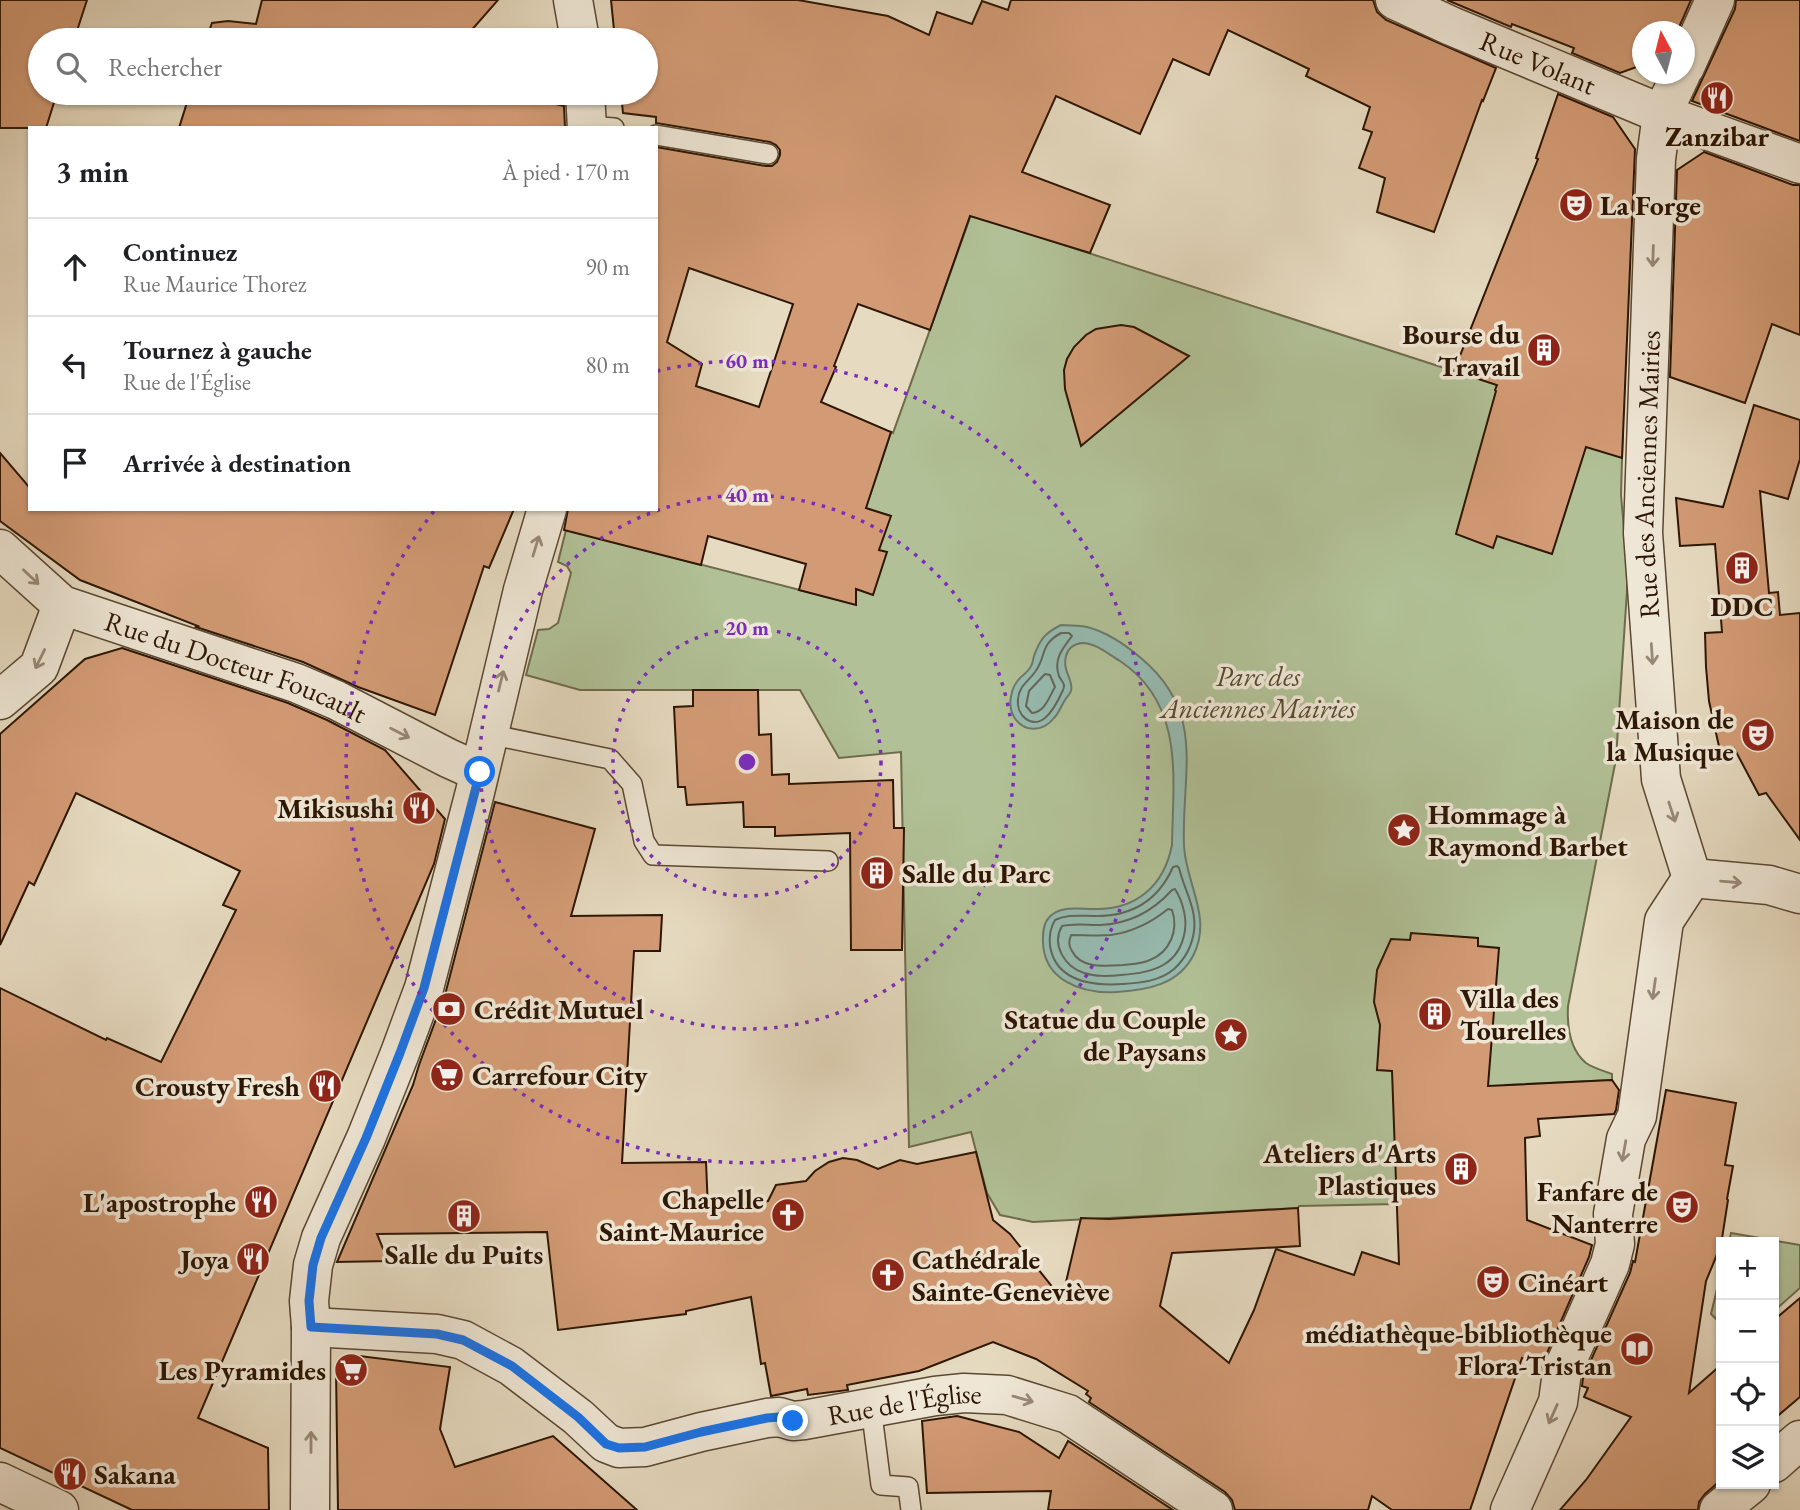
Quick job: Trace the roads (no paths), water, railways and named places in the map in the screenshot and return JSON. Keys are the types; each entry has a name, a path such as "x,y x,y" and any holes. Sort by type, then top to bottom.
{"street":[{"path":"573,0 578,28"},
{"name":"Rue Volant","path":"1395,0 1662,114 1800,164"},
{"path":"1695,45 1715,0"},
{"name":"Rue des Anciennes Mairies","path":"1676,84 1662,114 1656,173 1643,533 1661,779 1692,878"},
{"path":"310,1510 309,1301 313,1265 321,1238 366,1138 424,988 480,772 523,590 546,511"},
{"name":"Rue du Docteur Foucault","path":"0,550 62,605 296,683 336,700 480,772"},
{"path":"0,700 38,667 62,605"},
{"path":"1510,1510 1558,1402 1562,1372 1611,1264 1615,1244 1613,1214 1626,1139 1637,1116 1664,921 1692,878 1769,885 1800,894"},
{"name":"Rue de l'Église","path":"311,1327 437,1334 463,1340 512,1366 578,1417 606,1444 619,1448 645,1447 767,1418 804,1420 964,1393 1007,1395 1069,1415 1213,1510"},
{"path":"1779,1459 1800,1440"},
{"path":"1719,1510 1745,1489"},
{"path":"10,1494 59,1510"}],"lane":[{"path":"658,135 768,154"},
{"path":"488,734 610,759 632,784 644,841 653,855 828,861"},
{"path":"871,1407 881,1485 908,1487 911,1510"}],"water":[{"path":"1061,625 1084,626 1102,632 1136,654 1162,680 1176,701 1183,723 1187,770 1184,846 1199,914 1199,940 1194,954 1180,973 1151,987 1103,992 1077,987 1056,974 1044,952 1043,930 1050,916 1062,910 1109,908 1135,900 1155,884 1168,860 1172,845 1173,769 1165,720 1156,698 1141,679 1120,661 1092,645 1074,645 1068,651 1065,662 1071,691 1056,716 1045,726 1034,729 1023,726 1014,717 1010,702 1014,686 1030,668 1044,637"}],"place":[{"name":"Zanzibar","path":"1717,98"},
{"name":"La Forge","path":"1576,205"},
{"name":"Bourse du Travail","path":"1544,350"},
{"name":"DDC","path":"1742,568"},
{"name":"Maison de la Musique","path":"1758,735"},
{"name":"Mikisushi","path":"419,808"},
{"name":"Hommage à Raymond Barbet","path":"1404,830"},
{"name":"Salle du Parc","path":"877,873"},
{"name":"Crédit Mutuel","path":"449,1009"},
{"name":"Villa des Tourelles","path":"1435,1014"},
{"name":"Statue du Couple de Paysans","path":"1231,1035"},
{"name":"Carrefour City","path":"447,1075"},
{"name":"Crousty Fresh","path":"325,1086"},
{"name":"Ateliers d'Arts Plastiques","path":"1461,1169"},
{"name":"L'apostrophe","path":"261,1202"},
{"name":"Fanfare de Nanterre","path":"1682,1207"},
{"name":"Chapelle Saint-Maurice","path":"788,1215"},
{"name":"Salle du Puits","path":"464,1216"},
{"name":"Joya","path":"253,1259"},
{"name":"Cathédrale Sainte-Geneviève","path":"888,1275"},
{"name":"Cinéart","path":"1493,1282"},
{"name":"médiathèque-bibliothèque Flora-Tristan","path":"1637,1349"},
{"name":"Les Pyramides","path":"351,1370"},
{"name":"Sakana","path":"70,1474"}],"park label":[{"name":"Parc des Anciennes Mairies","path":"1258,692"}]}
